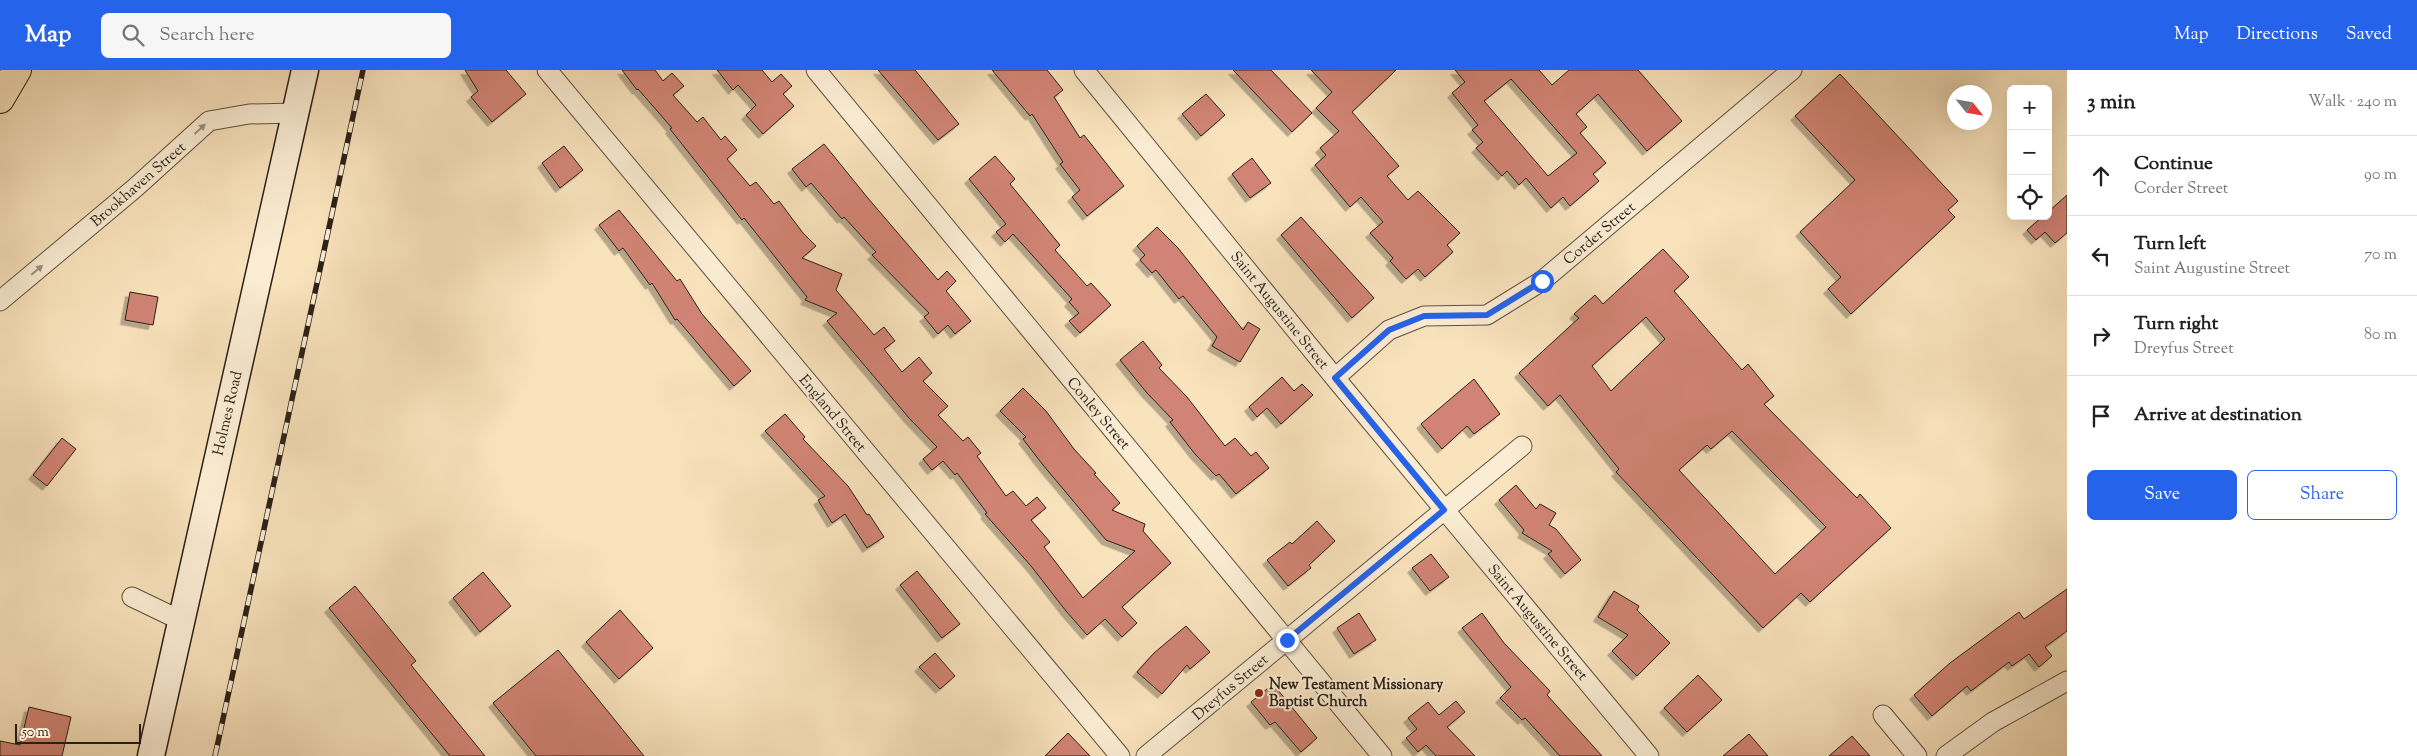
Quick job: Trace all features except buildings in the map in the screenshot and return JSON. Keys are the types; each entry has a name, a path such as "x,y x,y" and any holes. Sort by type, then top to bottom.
{"highway":[{"path":"0,99 17,70"}],"main road":[{"name":"Holmes Road","path":"151,756 180,620 306,70"}],"street":[{"name":"England Street","path":"547,70 1120,756"},
{"name":"Conley Street","path":"816,70 1382,756"},
{"name":"Saint Augustine Street","path":"1084,70 1335,378 1649,756"},
{"name":"Corder Street","path":"1335,378 1389,330 1424,316 1487,315 1542,281 1792,70"},
{"name":"Brookhaven Street","path":"0,301 135,188 209,121 249,114 295,113"},
{"name":"Dreyfus Street","path":"1146,756 1522,446"},
{"path":"132,597 180,620"},
{"path":"1946,756 1994,722 2067,681"},
{"path":"1883,715 1917,756"}],"railway":[{"path":"215,756 363,70"}],"place":[{"name":"New Testament Missionary Baptist Church","path":"1259,693"}],"route":[{"path":"1287,640 1444,510 1335,378 1389,330 1424,316 1487,315 1542,281"}]}
